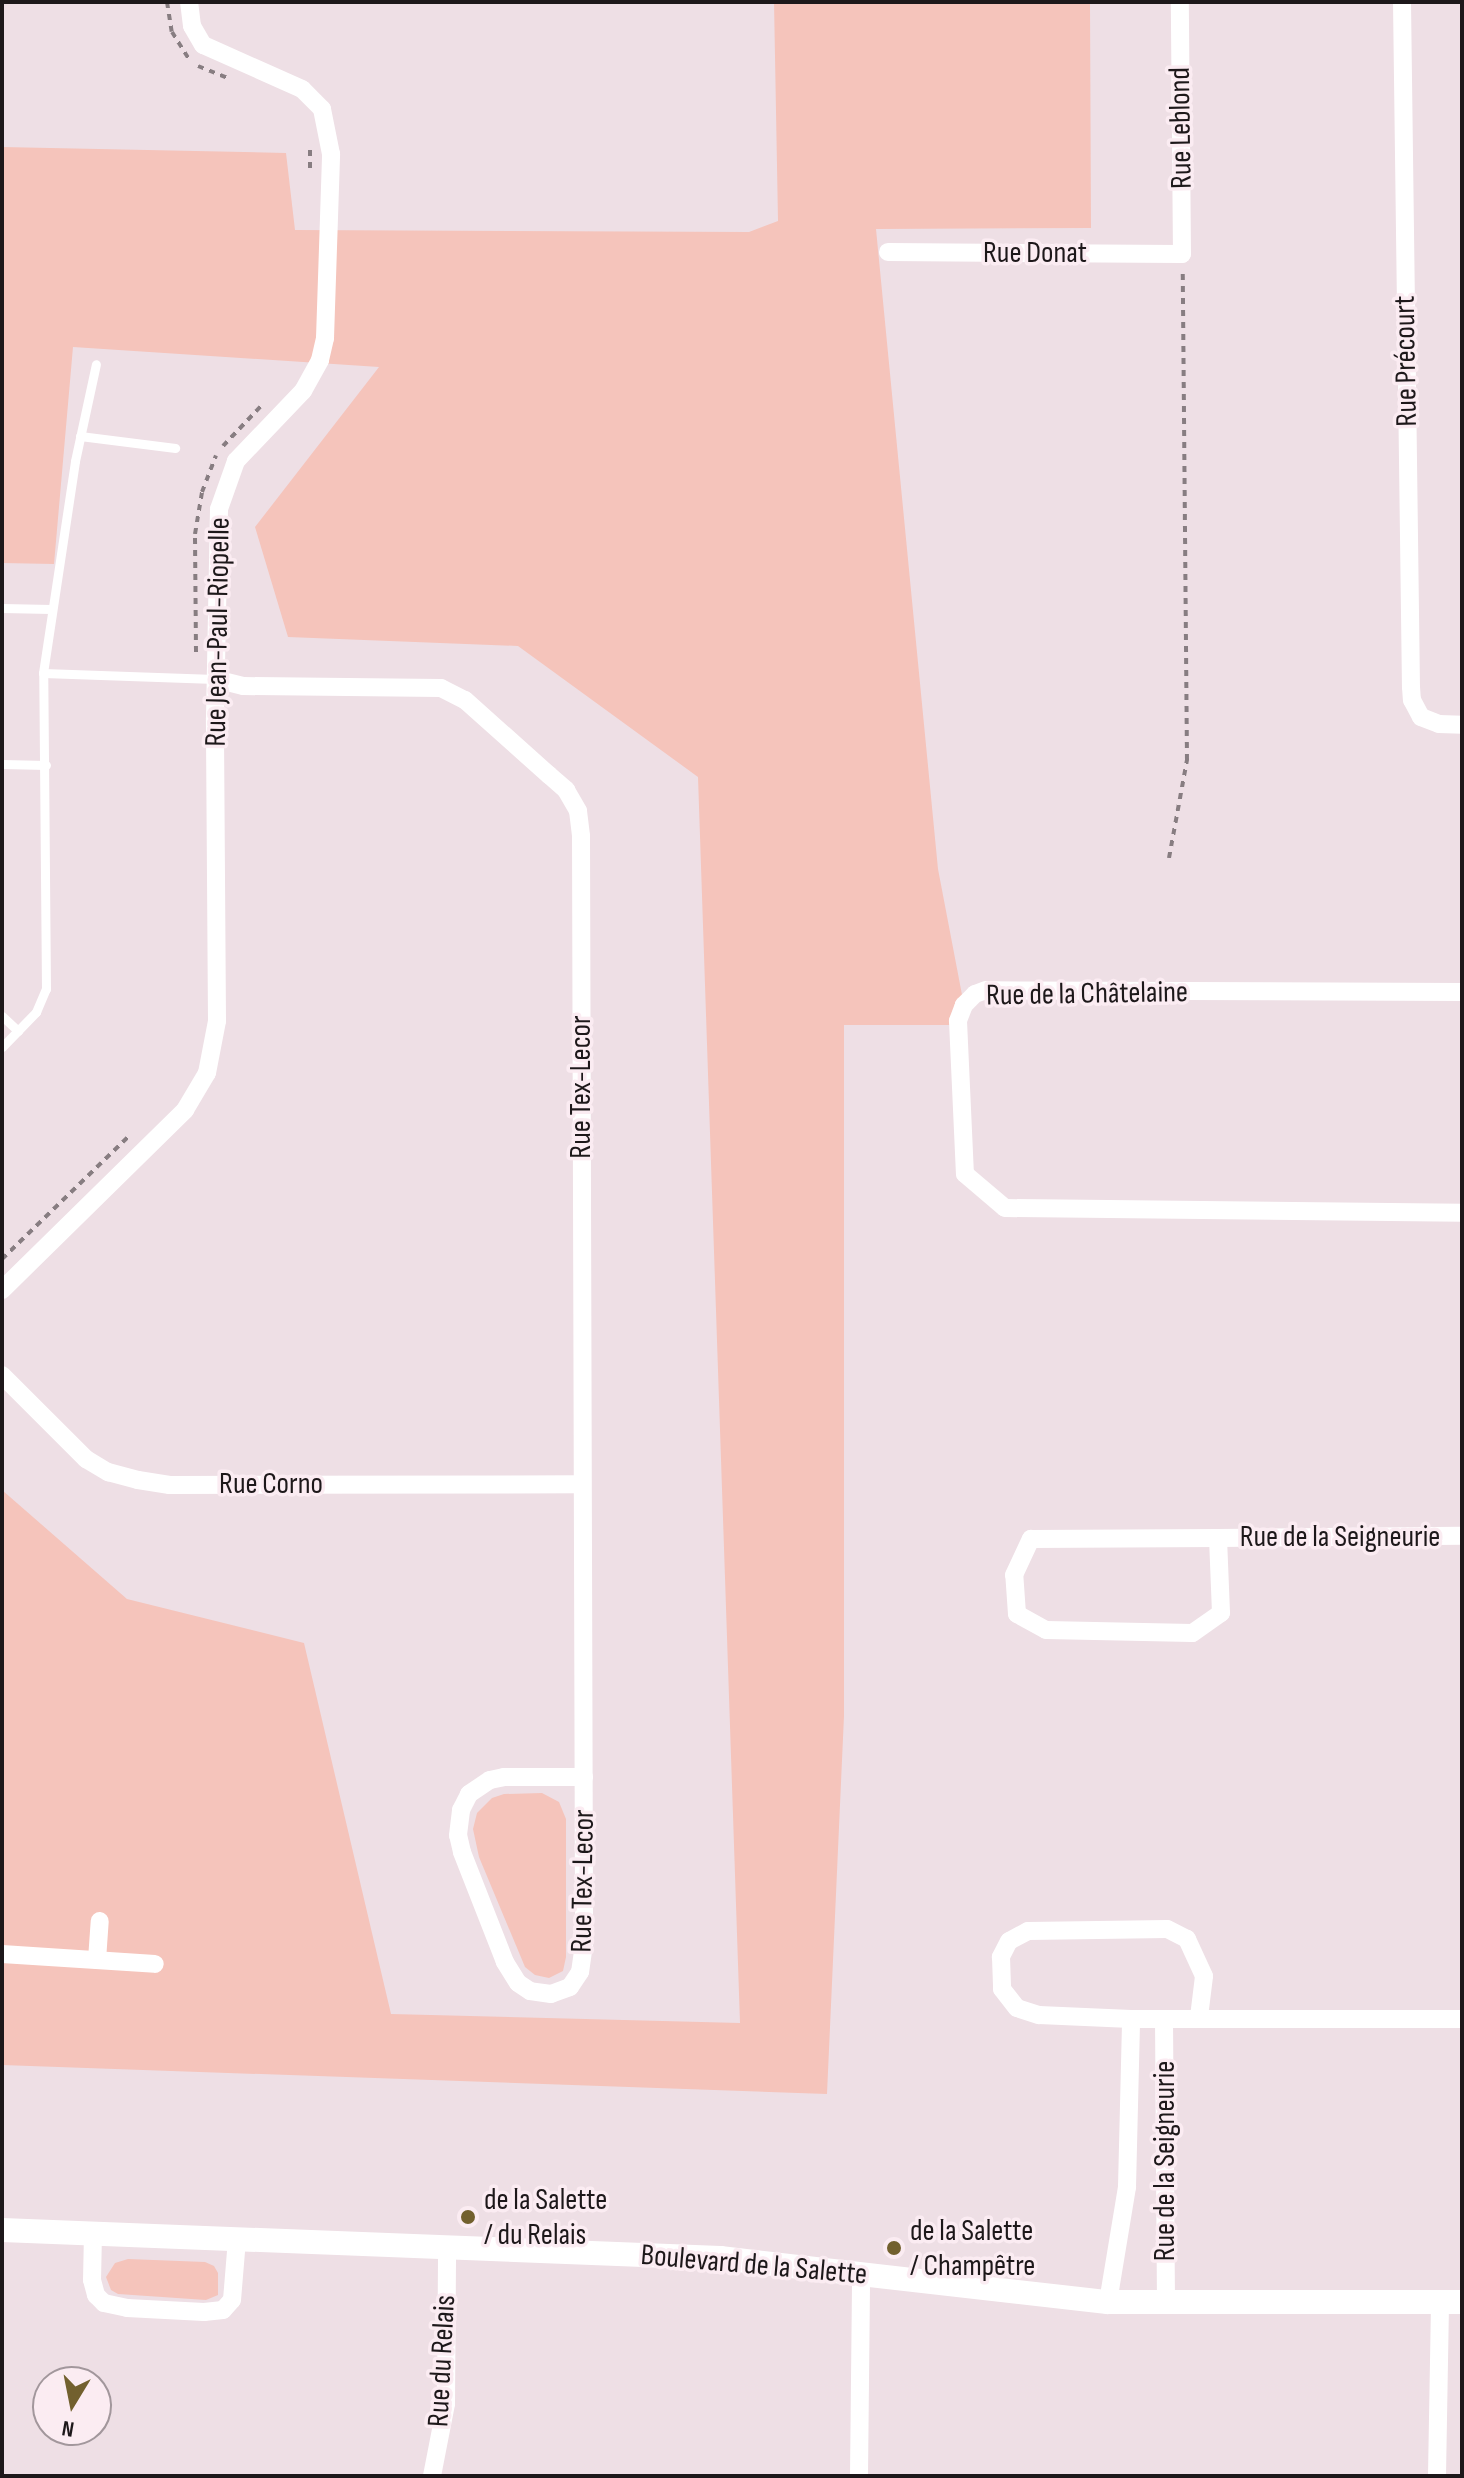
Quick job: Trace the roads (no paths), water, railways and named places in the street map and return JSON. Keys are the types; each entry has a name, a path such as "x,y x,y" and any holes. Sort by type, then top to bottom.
{"street":[{"name":"Rue Jean-Paul-Riopelle","path":"2,1290 185,1110 207,1073 217,1021 217,534 226,483 241,453 303,391 314,375 323,349 331,154 326,120 316,101 293,84 203,45 194,33 189,2"},
{"name":"Rue Leblond","path":"1180,2 1182,254"},
{"name":"Rue Précourt","path":"1402,2 1412,700 1421,717 1430,722 1462,725"},
{"name":"Rue Donat","path":"888,252 1182,254"},
{"name":"Rue Tex-Lecor","path":"215,679 243,686 441,688 465,700 574,800 581,836 580,1484 584,1777 583,1964 576,1980 561,1991 530,1991 518,1983 505,1962 462,1852 458,1835 461,1810 469,1794 490,1780 504,1777 584,1777"},
{"name":"Rue de la Châtelaine","path":"1462,992 986,990 975,994 964,1005 958,1021 965,1174 1005,1208 1462,1213"},
{"name":"Rue Corno","path":"2,1375 86,1459 108,1472 138,1480 170,1485 580,1484"},
{"name":"Rue de la Seigneurie","path":"1218,1538 1221,1613 1192,1633 1046,1630 1017,1614 1014,1575 1031,1539 1462,1536"},
{"path":"97,1960 100,1921"},
{"name":"Rue de la Seigneurie","path":"1199,2017 1204,1976 1187,1939 1167,1929 1028,1931 1009,1941 1001,1957 1002,1989 1017,2008 1039,2015 1131,2019 1462,2019"},
{"path":"2,1954 155,1964"},
{"name":"Rue de la Seigneurie","path":"1108,2302 1127,2187 1131,2019"},
{"name":"Rue de la Seigneurie","path":"1164,2019 1166,2302"},
{"name":"Boulevard de la Salette","path":"2,2230 720,2258 1108,2302 1451,2302"},
{"path":"93,2233 92,2280 99,2300 127,2308 189,2311 223,2310 232,2300 237,2239"},
{"name":"Rue du Relais","path":"432,2476 446,2404 447,2245"},
{"path":"859,2476 861,2274"},
{"path":"1437,2476 1451,2302"}],"lane":[{"path":"2,1047 36,1012 46,989 43,673 80,436 96,364"},
{"path":"80,436 175,448"},
{"path":"2,608 51,609"},
{"path":"43,673 215,679"},
{"path":"2,764 46,765"},
{"path":"2,1016 18,1031"}],"place":[{"name":"de la Salette / du Relais","path":"468,2217"},
{"name":"de la Salette / Champêtre","path":"894,2248"}]}
